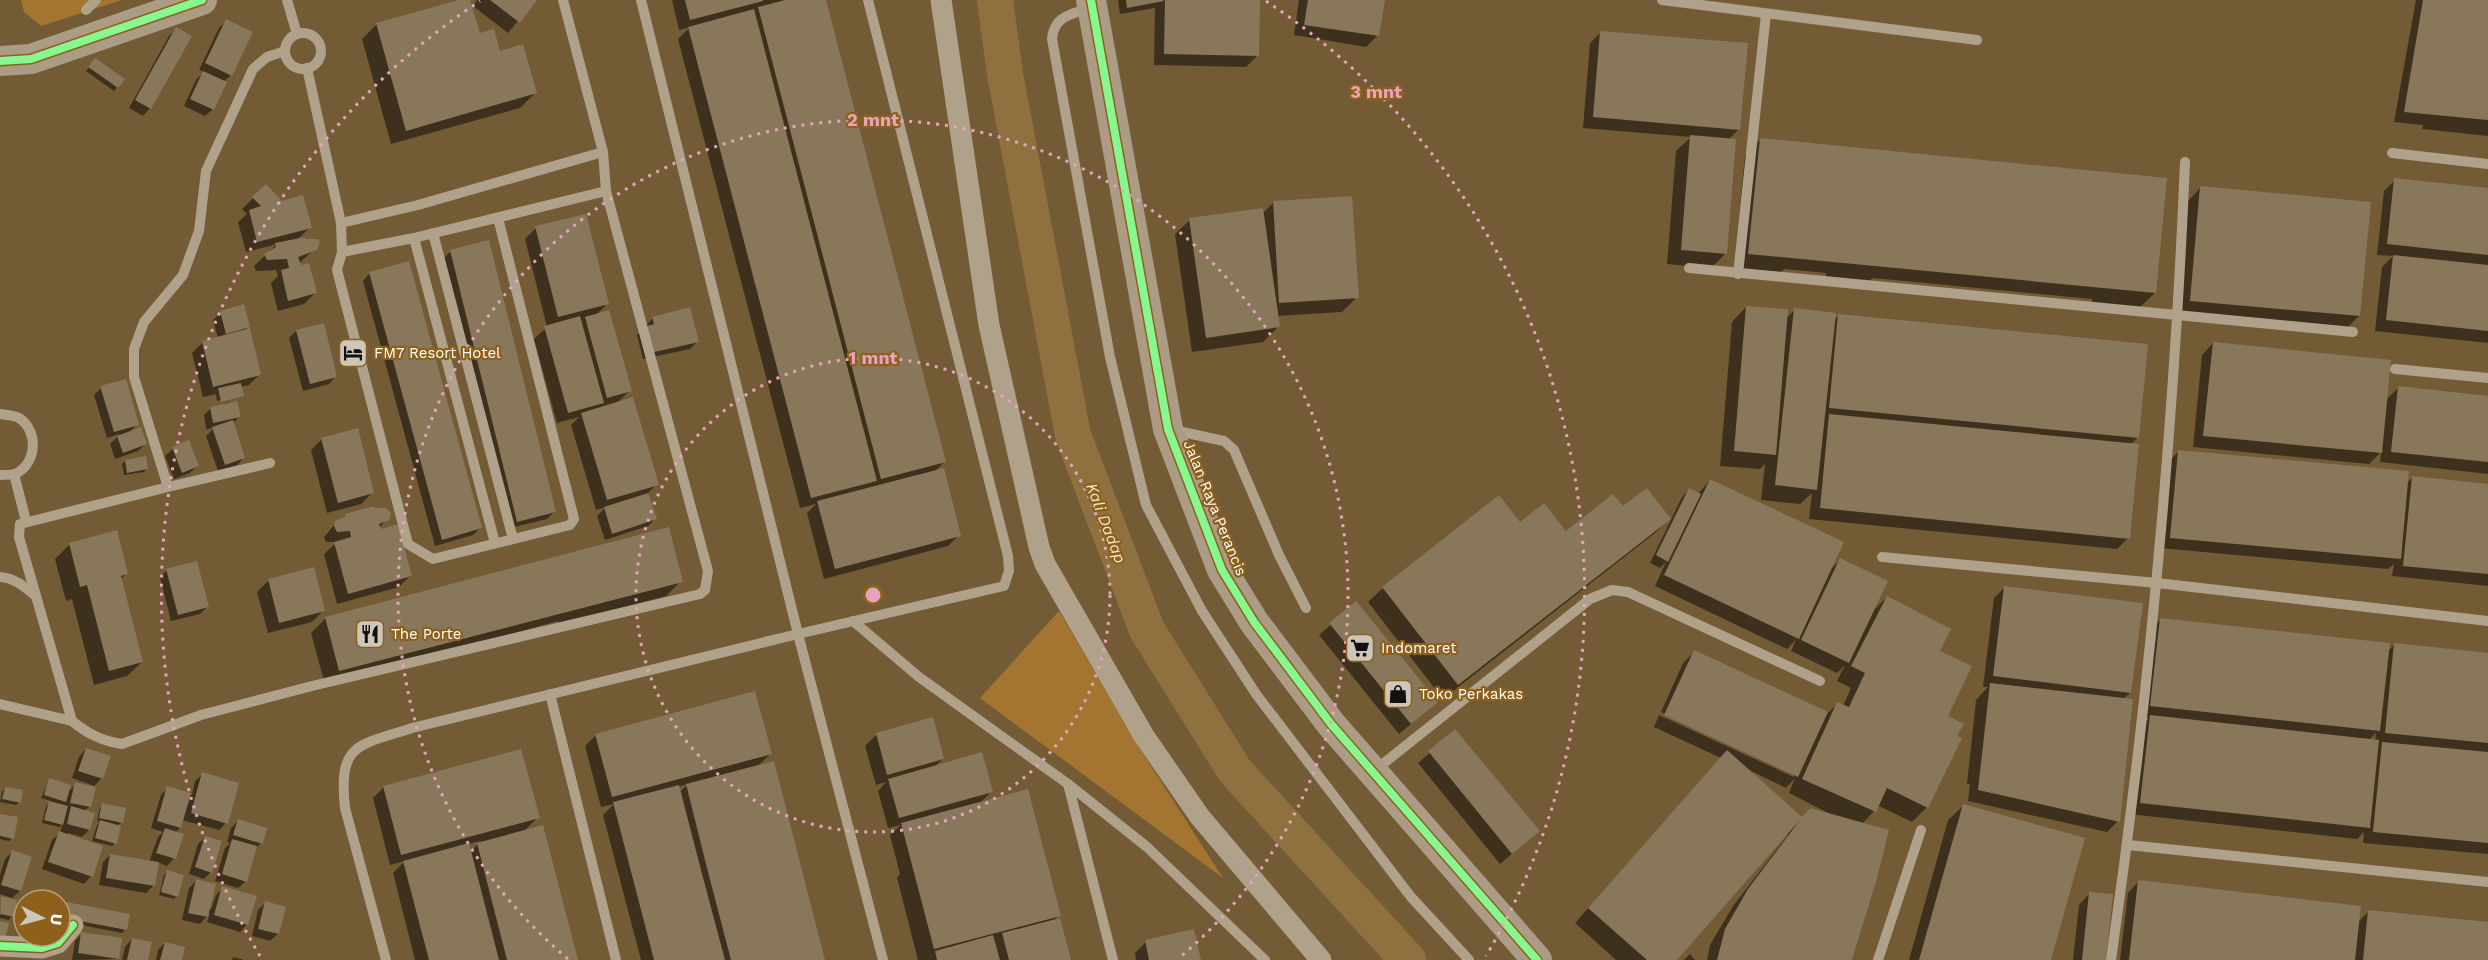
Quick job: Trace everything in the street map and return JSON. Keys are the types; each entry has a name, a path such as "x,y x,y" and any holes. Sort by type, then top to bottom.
{"street":[{"path":"0,61 31,59 202,0"},
{"path":"941,0 990,325 1039,547 1045,564 1144,736 1200,817 1321,960"},
{"name":"Jalan Raya Perancis","path":"1092,3 1168,429 1222,570 1254,622 1331,724 1537,960"},
{"path":"0,946 42,948 58,943 73,925"}],"lane":[{"path":"86,10 96,0"},
{"path":"287,0 297,34"},
{"path":"0,704 72,721 90,735 123,744 201,715 312,686 700,594 705,590 708,571 606,190 603,152 562,0"},
{"path":"641,0 798,634 883,960"},
{"path":"386,960 345,808 342,785 346,760 357,746 412,728 1004,586 1009,571 1008,556 868,0"},
{"path":"1662,0 1977,40"},
{"path":"1092,3 1060,20 1053,27 1052,39 1110,357 1146,505 1203,612 1256,694 1411,897 1469,960"},
{"path":"1738,274 1766,14"},
{"path":"297,34 308,34 317,40 320,46 319,57 307,68 292,65 285,51 288,41 297,34"},
{"path":"168,487 134,377 134,349 144,322 183,274 200,231 206,171 254,69 267,57 285,51"},
{"path":"307,68 341,223 342,252 337,270 408,544 432,559 570,525 574,519 498,218"},
{"path":"341,223 418,205 603,152"},
{"path":"2392,153 2488,165"},
{"path":"2111,960 2128,845 2157,583 2179,314 2185,162"},
{"path":"342,252 414,238 606,190"},
{"path":"433,233 513,539"},
{"path":"414,238 495,543"},
{"path":"1689,268 2353,332"},
{"path":"2395,369 2488,378"},
{"path":"0,414 18,417 30,429 34,446 28,463 14,474 0,475"},
{"path":"1168,429 1224,441 1234,450 1279,555 1306,608"},
{"path":"72,721 19,537 20,524 270,463"},
{"path":"14,474 26,521"},
{"path":"1882,557 2157,583 2488,621"},
{"path":"0,577 21,584 36,596"},
{"path":"1372,772 1590,599 1612,590 1628,592 1820,681"},
{"path":"853,621 919,677 1068,784 1147,847 1265,960"},
{"path":"550,694 616,960"},
{"path":"1068,784 1113,960"},
{"path":"1878,960 1921,830"},
{"path":"2128,845 2488,882"}],"shaded area":[{"path":"21,0 122,0 41,26 24,12"},
{"path":"1059,611 1138,746 1223,878 980,698"}],"building":[{"path":"459,0 470,0 480,33 494,29 500,51 523,44 537,93 406,131 376,23"},
{"path":"490,0 537,0 520,23"},
{"path":"685,0 763,0 763,1 690,20"},
{"path":"785,0 826,0 946,462 881,479 758,7"},
{"path":"1126,0 1163,0 1164,1 1127,8"},
{"path":"1165,0 1260,0 1259,56 1164,54"},
{"path":"1308,0 1385,0 1379,36 1304,25"},
{"path":"2423,0 2488,0 2488,120 2404,112"},
{"path":"754,9 877,481 811,498 688,27"},
{"path":"226,19 253,32 232,76 205,63"},
{"path":"176,27 192,36 151,109 135,100"},
{"path":"1600,31 1748,43 1740,130 1593,117"},
{"path":"95,58 125,79 118,88 88,67"},
{"path":"203,71 227,82 214,110 190,99"},
{"path":"1690,135 1736,139 1727,254 1681,250"},
{"path":"1760,138 2167,178 2156,293 1748,254"},
{"path":"2394,178 2488,188 2488,255 2387,244"},
{"path":"266,184 282,201 303,195 312,228 257,242 249,210 261,206 252,197"},
{"path":"2200,186 2371,202 2360,316 2190,301"},
{"path":"1352,196 1359,298 1279,303 1273,201"},
{"path":"1263,208 1280,327 1206,338 1189,218"},
{"path":"586,214 609,304 558,317 535,226"},
{"path":"305,237 305,239 318,239 320,242 317,250 298,257 301,265 309,263 317,293 288,301 281,270 289,268 287,259 267,260 264,254 276,247 275,243"},
{"path":"489,240 556,512 517,522 450,250"},
{"path":"2393,255 2488,265 2488,331 2386,320"},
{"path":"409,261 482,528 442,540 369,272"},
{"path":"244,304 250,327 226,334 220,311"},
{"path":"1746,306 1788,309 1776,455 1734,451"},
{"path":"690,307 699,342 650,353 644,327 654,324 652,317"},
{"path":"1794,308 1836,313 1817,490 1775,485"},
{"path":"609,310 632,391 607,398 585,317"},
{"path":"1838,314 2148,344 2139,438 1829,408"},
{"path":"580,316 604,403 568,413 544,326"},
{"path":"324,323 337,377 310,384 296,330"},
{"path":"250,328 261,375 213,387 202,341"},
{"path":"2213,342 2391,360 2382,453 2203,436"},
{"path":"126,379 139,425 114,432 100,386"},
{"path":"241,383 244,396 221,402 218,388"},
{"path":"2398,386 2488,396 2488,462 2391,452"},
{"path":"633,397 659,485 607,500 581,413"},
{"path":"237,401 241,417 213,423 210,407"},
{"path":"1829,414 2139,444 2130,539 1820,508"},
{"path":"233,420 245,458 225,465 212,427"},
{"path":"141,427 147,444 123,453 117,436"},
{"path":"358,428 374,493 338,503 321,438"},
{"path":"189,440 199,466 182,473 172,447"},
{"path":"2178,450 2409,471 2401,559 2170,538"},
{"path":"146,456 148,469 127,473 125,460"},
{"path":"944,468 961,536 835,569 817,501"},
{"path":"2412,476 2488,484 2488,574 2403,566"},
{"path":"1710,479 1844,542 1799,639 1664,575"},
{"path":"1647,488 1671,519 1458,685 1382,587 1499,495 1520,522 1544,503 1566,531 1613,494 1623,506"},
{"path":"1689,488 1701,494 1668,562 1656,555"},
{"path":"648,493 657,519 612,534 604,507"},
{"path":"374,506 375,508 386,508 391,513 389,520 379,524 381,529 398,524 412,576 348,594 334,542 351,537 350,531 337,532 334,526 335,521 346,516 345,514"},
{"path":"669,527 683,582 339,671 325,617"},
{"path":"117,530 128,574 121,576 143,662 109,671 87,585 80,587 69,543"},
{"path":"1840,558 1888,581 1849,663 1801,640"},
{"path":"197,561 209,607 178,615 166,569"},
{"path":"314,567 325,611 279,623 268,579"},
{"path":"2004,586 2143,603 2131,693 1993,676"},
{"path":"1887,596 1951,629 1940,651 1972,666 1948,716 1964,724 1957,736 1962,738 1928,808 1887,788 1876,812 1802,779 1837,702 1849,707 1865,673 1851,666"},
{"path":"1356,601 1438,702 1411,724 1329,623"},
{"path":"2160,618 2390,643 2380,731 2150,706"},
{"path":"2394,643 2488,653 2488,743 2385,733"},
{"path":"1694,650 1828,712 1798,777 1664,715"},
{"path":"1990,683 2133,699 2120,822 1978,790"},
{"path":"755,691 772,754 612,797 595,734"},
{"path":"2150,715 2379,740 2370,828 2140,803"},
{"path":"933,717 944,759 887,775 876,733"},
{"path":"1455,729 1540,831 1512,854 1428,751"},
{"path":"2382,742 2488,752 2488,843 2373,832"},
{"path":"86,748 111,756 103,779 78,771"},
{"path":"521,749 540,818 401,855 383,786"},
{"path":"1727,750 1802,817 1810,808 1889,830 1852,960 1717,960 1725,929 1748,889 1800,820 1677,960 1647,960 1588,908"},
{"path":"982,752 993,792 899,818 888,779"},
{"path":"774,761 825,960 731,960 707,868 686,784"},
{"path":"202,772 239,783 228,824 191,813"},
{"path":"49,778 71,785 66,802 44,795"},
{"path":"75,782 96,787 91,807 70,803"},
{"path":"679,785 725,960 654,960 613,802"},
{"path":"167,786 191,793 181,828 157,821"},
{"path":"5,787 23,790 21,803 2,799"},
{"path":"1028,789 1061,916 934,949 901,823"},
{"path":"49,801 68,806 63,825 44,820"},
{"path":"102,803 126,808 123,823 99,818"},
{"path":"1963,804 2085,838 2051,960 1919,960"},
{"path":"71,806 95,813 90,830 67,824"},
{"path":"0,814 18,817 14,839 0,836"},
{"path":"238,819 267,828 263,844 233,835"},
{"path":"100,820 121,826 117,844 95,838"},
{"path":"543,825 578,960 507,960 477,843"},
{"path":"165,828 184,834 176,859 156,853"},
{"path":"59,831 103,846 93,877 48,862"},
{"path":"205,836 222,841 212,873 195,867"},
{"path":"232,839 257,846 247,882 222,874"},
{"path":"469,843 499,960 429,960 403,861"},
{"path":"12,850 32,857 22,888 1,885"},
{"path":"110,854 159,862 155,886 106,878"},
{"path":"167,870 184,875 178,897 161,892"},
{"path":"196,879 216,884 208,917 188,913"},
{"path":"2138,880 2361,906 2355,960 2129,960"},
{"path":"222,886 257,896 248,925 214,915"},
{"path":"2089,892 2113,894 2106,960 2082,960"},
{"path":"1,896 12,899 12,917 0,914"},
{"path":"265,901 286,907 279,934 258,929"},
{"path":"72,903 130,914 127,930 72,920"},
{"path":"2368,910 2488,922 2488,960 2363,960"},
{"path":"1060,918 1071,960 1009,960 1002,933"},
{"path":"0,921 9,923 5,940 0,939"},
{"path":"1194,929 1201,960 1149,960 1145,940"},
{"path":"81,932 122,938 119,959 78,953"},
{"path":"993,935 1000,960 937,960 935,951"},
{"path":"132,938 152,942 148,960 127,960"},
{"path":"165,942 185,947 182,960 160,960"}],"waterway":[{"name":"Kali Dadap","path":"995,0 1005,74 1073,435 1147,630 1235,771 1408,960"}],"cycle path":[{"path":"0,61 31,59 202,0"},
{"path":"1091,0 1168,429 1222,570 1254,622 1331,724 1537,960"},
{"path":"0,946 42,948 58,943 73,925"}],"place":[{"name":"FM7 Resort Hotel","path":"353,353"},
{"name":"The Porte","path":"370,634"},
{"name":"Indomaret","path":"1360,648"},
{"name":"Toko Perkakas","path":"1398,694"}]}
